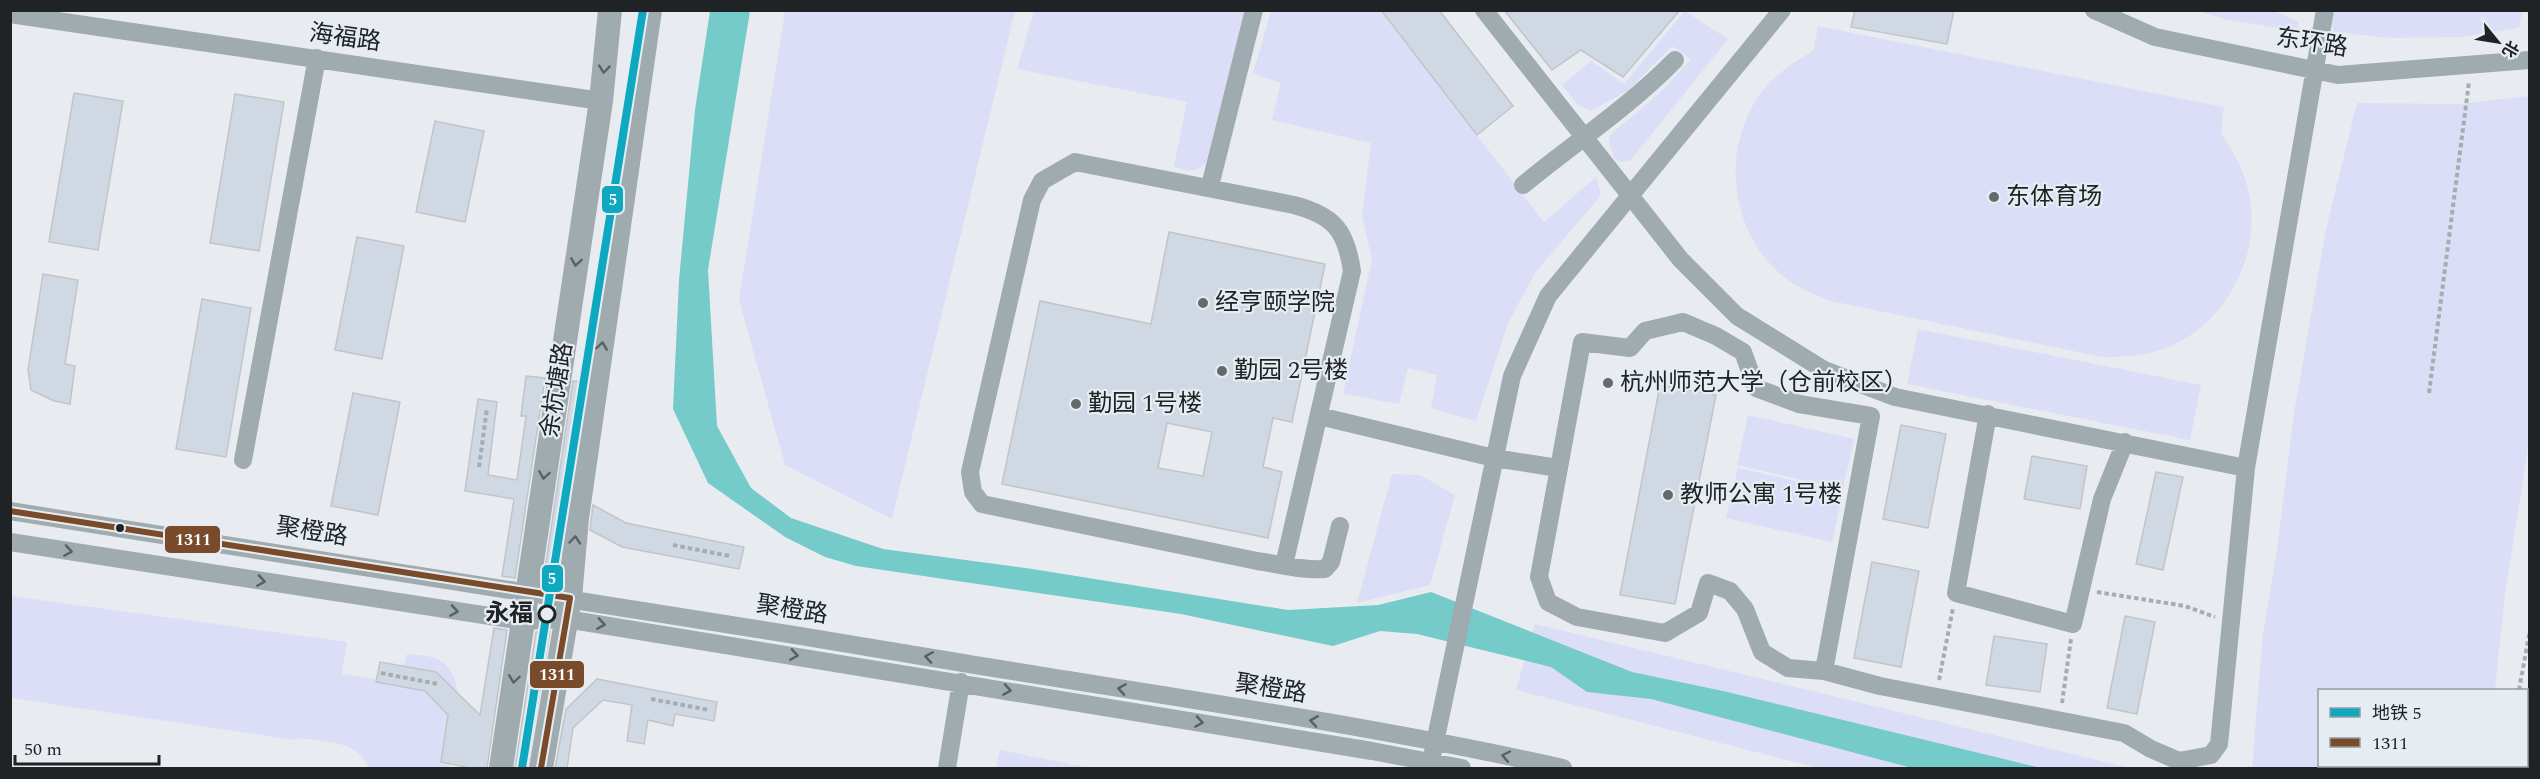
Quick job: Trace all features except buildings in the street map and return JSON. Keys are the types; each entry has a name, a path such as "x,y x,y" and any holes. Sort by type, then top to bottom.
{"main road":[{"name":"余杭塘路","path":"501,768 601,101 610,10"},
{"name":"余杭塘路","path":"541,768 568,608 577,518 650,10"}],"street":[{"path":"1210,186 1254,10"},
{"path":"1484,10 1680,260 1737,316 1824,370 1882,392 2246,468"},
{"path":"1431,762 1512,376 1548,296 1782,10"},
{"name":"东环路","path":"2094,10 2155,37 2338,75 2529,60"},
{"path":"1871,416 1799,404 1756,388 1743,352 1683,322 1645,331 1630,348 1582,342 1539,577 1548,602 1577,617 1665,633 1699,614 1708,583 1730,591 1745,609 1762,652 1788,668 1824,671 1880,686 2124,733 2151,749 2179,761 2211,755 2218,744 2233,623 2246,468 2325,10"},
{"name":"海福路","path":"10,14 601,101"},
{"path":"243,460 317,58"},
{"path":"1523,185 1582,136 1626,106 1675,60"},
{"path":"1284,565 1352,271 1348,245 1336,225 1315,210 1210,186 1075,162 1042,181 1032,201 970,472 973,492 982,504 1284,565 1325,569 1331,562 1340,526"},
{"path":"1721,339 1737,316"},
{"path":"1824,671 1871,416 1882,392"},
{"path":"1988,414 1956,593 2073,624 2102,499 2125,442"},
{"path":"1319,416 1494,458 1558,468"},
{"name":"聚橙路","path":"10,511 527,591 568,608 961,682 1462,768"},
{"name":"聚橙路","path":"10,542 522,621 568,608 1435,742 1563,768"},
{"path":"947,768 961,682"}],"path":[{"path":"2428,393 2471,66"},
{"path":"480,467 487,408"},
{"path":"673,545 730,556"},
{"path":"2081,589 2185,606 2233,623"},
{"path":"1936,697 1956,593"},
{"path":"2057,720 2066,688 2073,624"},
{"path":"2519,689 2529,630"},
{"path":"381,673 438,684"},
{"path":"651,699 709,710"}],"shaded area":[{"path":"785,11 1015,11 892,519 785,465 739,300"},
{"path":"1034,11 1245,11 1206,163 1198,169 1191,170 1174,166 1187,102 1017,69"},
{"path":"1271,11 1381,11 1544,222 1596,177 1601,195 1535,273 1508,323 1476,421 1431,408 1437,375 1408,368 1399,404 1343,394 1372,259 1362,216 1371,143 1272,120 1281,83 1253,73"},
{"path":"1685,11 1728,39 1631,160 1619,162 1614,158 1609,142 1610,135 1663,90 1691,59 1672,46 1629,90 1591,111 1578,105 1562,85 1591,61 1624,84"},
{"path":"2198,11 2273,11 2299,22 2297,31 2224,19"},
{"path":"2334,11 2522,11 2519,28 2460,37 2391,38 2334,32 2331,22"},
{"path":"1818,26 2224,107 2221,133 2241,169 2251,207 2251,232 2246,256 2238,280 2225,302 2208,321 2189,336 2166,348 2134,356 2102,357 1831,301 1788,280 1765,257 1751,236 1741,212 1736,186 1736,160 1741,135 1750,111 1775,77 1814,50"},
{"path":"2529,96 2529,442 2505,594 2495,689 2318,689 2318,767 2482,768 2252,768 2263,634 2277,549 2294,413 2326,229 2357,103 2458,104"},
{"path":"1918,329 2201,385 2190,440 1907,384"},
{"path":"1748,415 1854,439 1843,489 1737,465"},
{"path":"1738,468 1843,492 1832,542 1726,518"},
{"path":"1392,474 1420,475 1455,495 1430,585 1357,603"},
{"path":"11,596 347,642 342,674 400,683 407,654 435,658 447,666 454,677 457,691 458,707 449,768 368,768 364,759 357,752 328,741 297,738 295,740 11,698"},
{"path":"1535,624 2130,768 1818,768 1516,690"},
{"path":"1000,750 1091,768 996,768"}],"water":[{"path":"710,11 750,11 708,270 717,426 751,488 791,518 883,549 1026,568 1288,610 1378,605 1431,592 1632,672 1723,691 2041,768 1912,768 1651,699 1587,692 1551,667 1417,634 1380,631 1333,646 1181,614 856,566 825,557 785,537 708,483 673,409 679,280 695,110"}],"metro line":[{"name":"5","path":"522,768 643,10"}],"transit line":[{"name":"1311","path":"10,511 570,598 541,768"}],"place":[{"name":"东体育场","path":"1994,197"},
{"name":"经亨颐学院","path":"1203,303"},
{"name":"勤园 2号楼","path":"1222,371"},
{"name":"杭州师范大学（仓前校区）","path":"1608,383"},
{"name":"勤园 1号楼","path":"1076,404"},
{"name":"教师公寓 1号楼","path":"1668,495"},
{"name":"永福","path":"547,614"}]}
